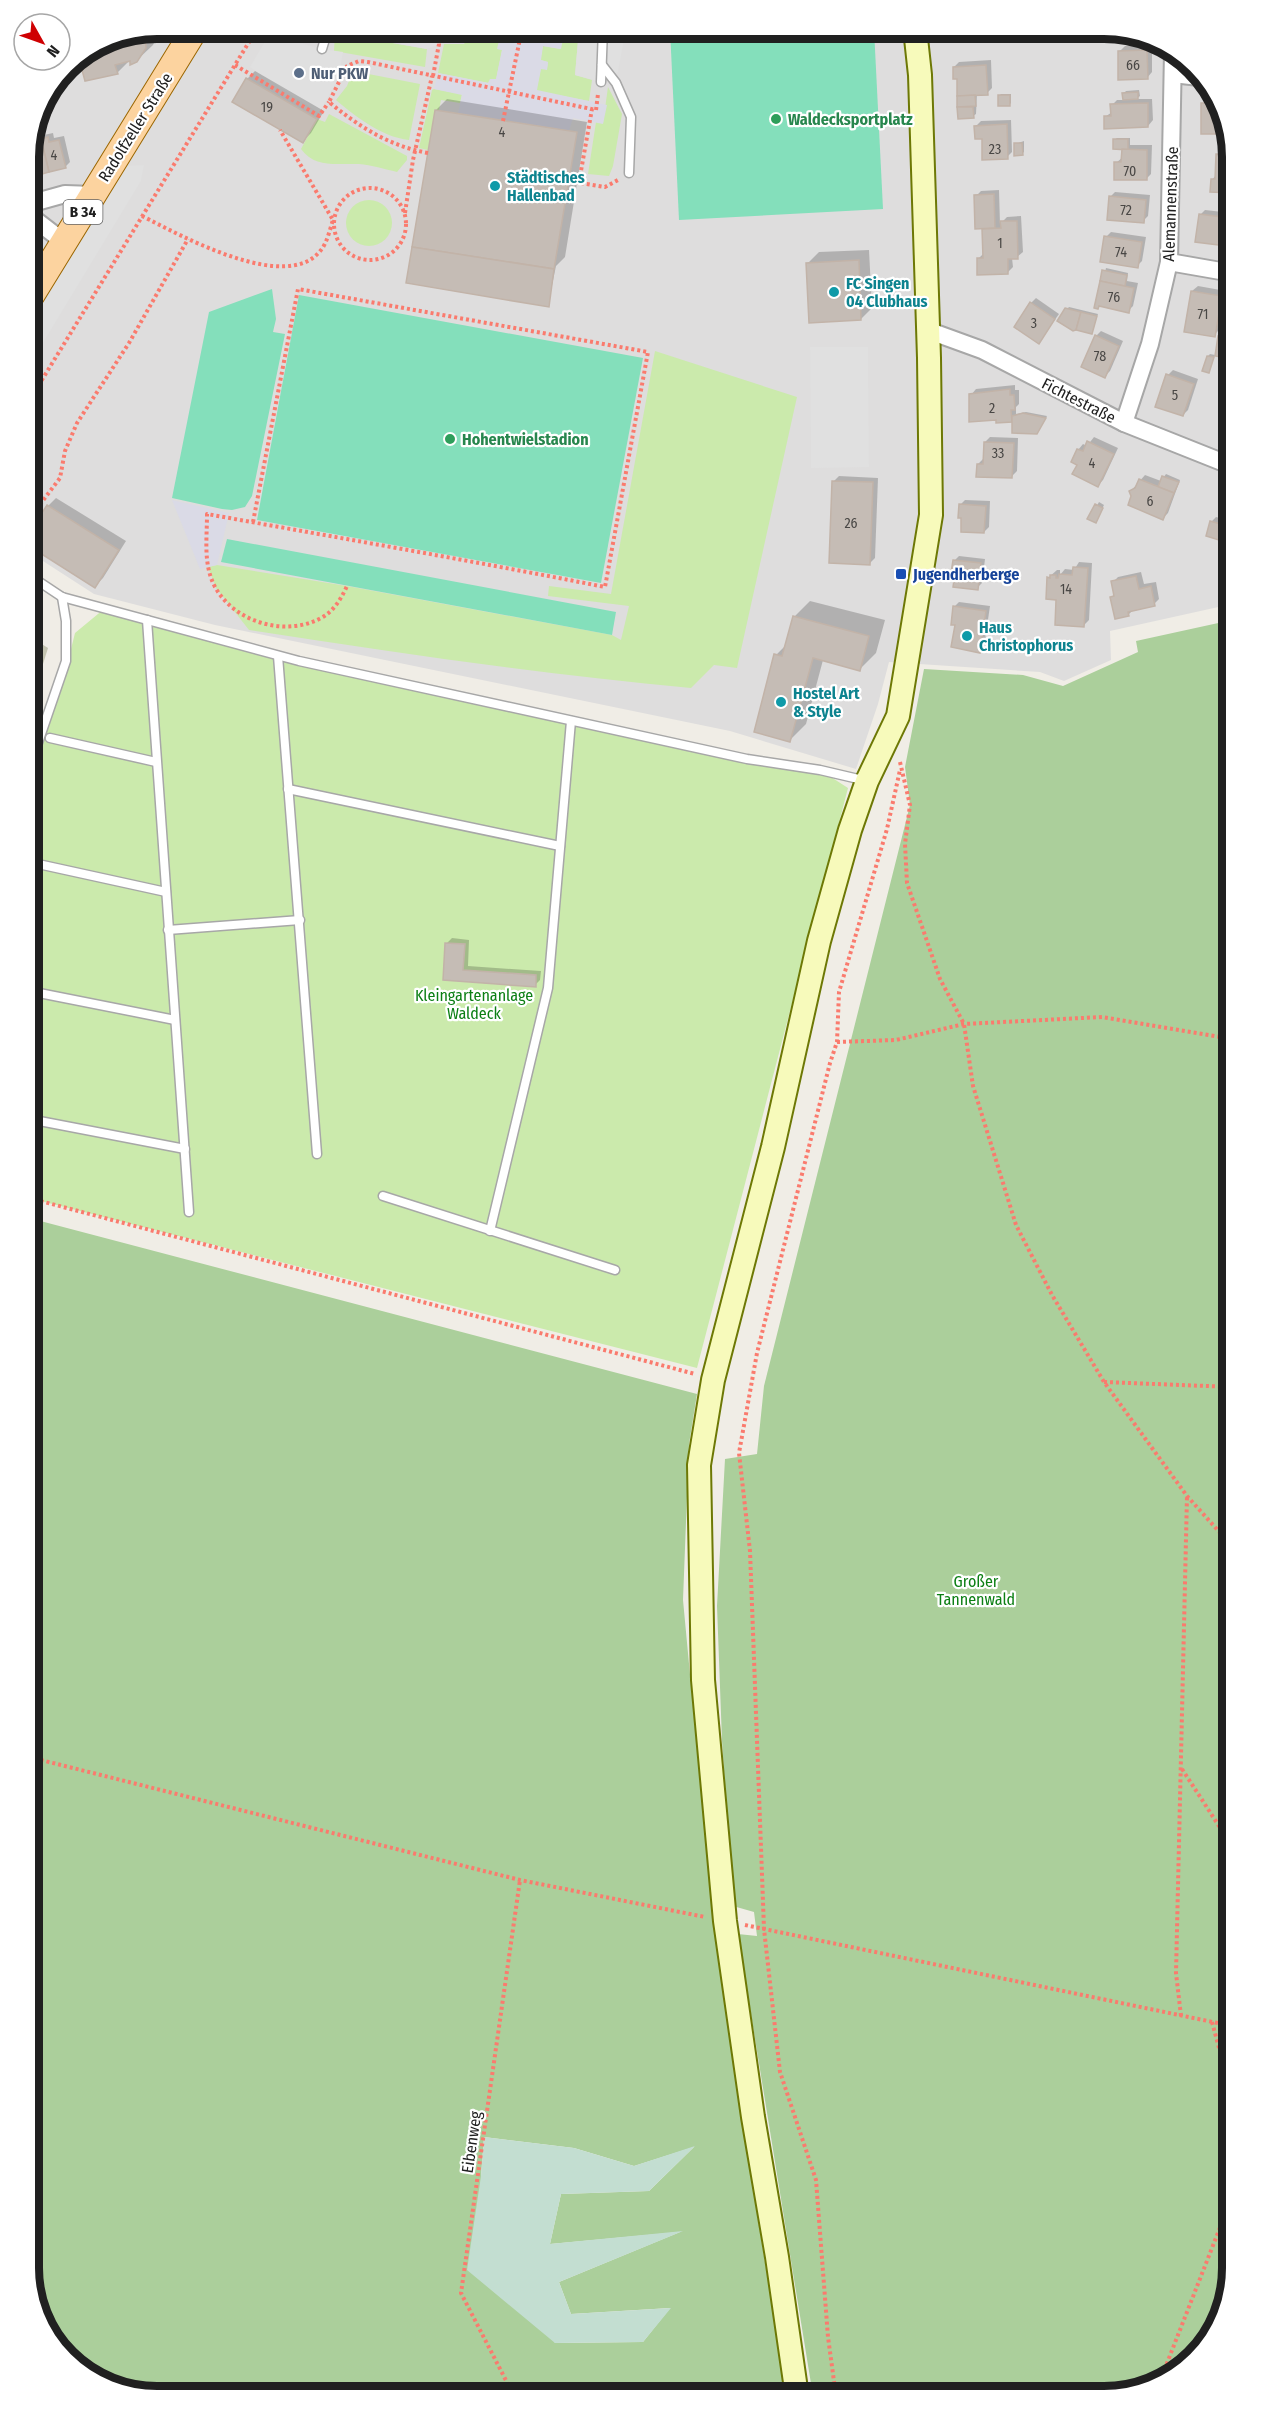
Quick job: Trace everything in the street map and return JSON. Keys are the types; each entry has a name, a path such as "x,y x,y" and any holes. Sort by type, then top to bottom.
{"main road":[{"name":"Radolfzeller Straße","path":"39,283 94,195 186,39"},
{"path":"796,2386 725,1921 703,1680 699,1465 713,1380 773,1147 819,941 850,830 867,782 898,716 931,515 920,75 916,39"}],"street":[{"name":"Alemannenstraße","path":"1124,423 1150,344 1169,262 1173,61"},
{"path":"1173,74 1189,76"},
{"path":"39,201 65,194 94,195"},
{"path":"39,223 64,242"},
{"path":"1169,262 1222,271"},
{"name":"Fichtestraße","path":"927,330 982,350 1069,397 1124,423 1222,462"}],"lane":[{"path":"322,49 325,39"},
{"path":"601,82 603,39"},
{"path":"602,65 616,83 630,117 629,173"},
{"path":"39,582 62,597 278,656 747,759 820,770 867,782"},
{"path":"39,740 66,661 66,621 62,597"},
{"path":"147,620 189,1212"},
{"path":"278,656 317,1154"},
{"path":"490,1231 548,988 571,721"},
{"path":"50,738 156,762"},
{"path":"288,789 560,846"},
{"path":"39,864 166,892"},
{"path":"168,930 300,920"},
{"path":"39,993 175,1020"},
{"path":"39,1121 184,1149"},
{"path":"382,1196 615,1270"}],"path":[{"path":"39,385 250,39"},
{"path":"280,130 333,220 334,233 339,244 356,258 367,261 378,260 388,255 397,248 406,228 405,215 415,151 433,76 439,39"},
{"path":"503,121 520,39"},
{"path":"235,65 319,116 329,102 347,66 359,62 596,110 597,102"},
{"path":"329,102 356,125 379,137 415,151 428,153"},
{"path":"579,182 592,109"},
{"path":"569,182 605,187 629,173"},
{"path":"142,216 237,259 298,267 321,251 337,208 344,198 355,191 367,188 380,189 391,194 400,203 405,215"},
{"path":"39,506 60,478 65,451 77,423 129,343 188,238"},
{"path":"253,522 298,289 648,352 605,587 459,558 207,514 206,561 216,588 233,609 262,623 298,627 322,617 338,604 347,586"},
{"path":"835,2386 828,2337 816,2180 780,2072 764,1929 750,1551 739,1454 758,1353 837,1042 839,992 887,829 900,770"},
{"path":"910,805 905,844 907,883 940,979 964,1024 973,1086 1016,1225 1052,1295 1104,1382 1187,1496 1222,1534"},
{"path":"837,1042 896,1040 964,1024 1102,1017 1222,1037"},
{"path":"39,1201 713,1380"},
{"path":"1104,1382 1222,1387"},
{"path":"1181,2016 1176,1973 1187,1496"},
{"path":"39,1760 520,1880 1222,2024"},
{"path":"1181,1767 1222,1829"},
{"name":"Eibenweg","path":"509,2386 461,2293 520,1880"},
{"path":"1212,2022 1222,2057"},
{"path":"1165,2369 1222,2222"}],"shaded area":[{"path":"150,39 1111,39 1142,45 1176,63 1198,85 1206,98 1216,119 1222,157 1222,606 1110,631 1111,660 1064,681 1040,672 889,662 878,704 856,769 730,731 215,625 94,594 39,558 39,150 48,112 63,85 79,68 98,55 127,43"},
{"name":"Nur PKW","path":"267,39 284,39 343,52 338,79 319,113 250,67"},
{"path":"370,39 466,39 464,44 439,44 427,49"},
{"path":"499,39 563,39 561,49 543,46 541,60 548,62 547,70 541,69 537,90 607,105 603,124 573,118 569,131 458,113 462,95 434,89 438,73 488,83 490,79 496,79 502,50 497,49"},
{"path":"578,39 624,39 618,72 601,82 575,75"},
{"path":"144,165 141,181 39,349 39,283 111,167"},
{"path":"810,347 868,347 869,467 811,468"},
{"path":"172,500 229,513 217,565 200,569"},
{"path":"39,642 48,648 39,677"},
{"path":"484,2137 574,2148 634,2166 695,2146 649,2191 561,2194 550,2244 683,2231 559,2282 571,2314 671,2308 643,2342 555,2343 467,2270 481,2176"}],"green space":[{"path":"335,39 370,39 427,49 425,67 334,51"},
{"path":"466,39 500,39 498,49 502,50 496,80 489,83 438,73 444,44 464,44"},
{"path":"562,39 578,39 575,75 592,80 589,101 536,91 541,68 547,69 548,62 540,60 543,46 560,49"},
{"name":"Waldecksportplatz","path":"670,39 874,39 883,209 679,220"},
{"path":"353,71 420,84 409,140 379,131 336,100 347,86"},
{"path":"608,87 622,114 613,166 609,176 588,174 596,122 603,123"},
{"path":"434,89 462,94 460,103 441,100 439,110 435,110 428,150 419,148"},
{"path":"329,114 407,156 407,160 397,172 364,165 327,164 313,160 301,149 317,119 325,122"},
{"path":"369,200 385,207 392,223 385,239 369,246 353,239 346,223 353,207"},
{"path":"272,289 276,319 273,332 285,334 252,496 245,507 232,510 172,498 209,312"},
{"name":"Hohentwielstadion","path":"299,295 643,358 601,583 257,520"},
{"path":"655,351 797,397 737,668 714,665 691,688 525,670 304,639 249,630 216,588 208,567 217,565 347,586 612,635 621,640 629,606 548,596 549,586 611,594"},
{"path":"227,539 616,612 612,635 221,562"},
{"name":"Kleingartenanlage Waldeck","path":"104,609 299,661 820,770 848,788 697,1368 39,1201 39,738 69,657 75,633"},
{"name":"Großer Tannenwald","path":"1222,622 1221,2283 1210,2320 1193,2346 1176,2362 1163,2370 1127,2384 1104,2386 811,2386 738,1934 757,1936 754,1912 733,1906 722,1741 717,1606 725,1459 757,1454 764,1386 910,805 905,767 924,669 1023,675 1063,686 1138,652 1136,641"},
{"path":"39,1221 697,1394 689,1444 683,1600 712,1909 739,2104 785,2386 150,2386 127,2382 98,2370 85,2362 63,2340 48,2313 39,2275","holes":["484,2137 574,2148 634,2166 694,2147 649,2191 561,2194 550,2244 680,2232 559,2282 571,2314 670,2308 643,2342 555,2343 481,2176"]}],"building":[{"path":"146,40 146,48 137,62 130,65 130,61 115,65 118,74 85,81 82,70 79,71 79,68 112,48"},
{"path":"1147,50 1148,79 1118,80 1118,51"},
{"path":"986,65 988,95 957,96 957,79 953,79 953,67"},
{"path":"246,78 317,119 303,143 232,102"},
{"path":"1138,92 1138,99 1123,100 1122,93"},
{"path":"975,95 976,106 957,107 957,96"},
{"path":"998,95 1010,95 1010,106 998,106"},
{"path":"1148,103 1148,127 1104,129 1104,116 1111,116 1110,104"},
{"path":"1201,103 1208,103 1220,134 1201,134"},
{"path":"957,107 973,107 974,118 958,119"},
{"name":"Städtisches Hallenbad","path":"435,110 577,132 554,269 412,247"},
{"path":"1007,124 1008,159 982,160 982,139 975,139 974,126"},
{"path":"48,137 49,142 59,140 66,168 49,172 41,139"},
{"path":"40,139 49,172 39,175 39,150"},
{"path":"1113,139 1128,139 1128,150 1113,149"},
{"path":"1014,143 1022,143 1023,155 1014,156"},
{"path":"1122,149 1147,150 1147,180 1114,180 1114,162 1121,162"},
{"path":"1216,154 1222,154 1222,193 1210,192 1211,179 1215,179"},
{"path":"994,194 995,228 975,229 974,195"},
{"path":"1109,196 1146,200 1144,223 1107,220"},
{"path":"1199,214 1222,217 1222,245 1195,242"},
{"path":"1000,221 1017,221 1018,259 1008,259 1008,274 977,275 977,258 983,258 982,229 1001,228"},
{"path":"1104,236 1142,242 1138,268 1100,262"},
{"path":"412,247 554,269 549,307 406,283"},
{"name":"FC Singen 04 Clubhaus","path":"859,260 861,320 809,323 806,263"},
{"path":"1102,270 1127,275 1125,286 1100,281"},
{"path":"1100,281 1134,288 1129,313 1099,306 1098,309 1094,308"},
{"path":"1191,291 1222,296 1215,337 1184,332"},
{"path":"1030,302 1055,319 1039,344 1014,327"},
{"path":"1065,308 1081,312 1076,330 1073,331 1057,321"},
{"path":"1081,312 1097,316 1092,334 1076,330"},
{"path":"1095,335 1119,346 1105,378 1081,367"},
{"path":"1218,336 1222,337 1222,357 1215,356"},
{"path":"1207,356 1214,357 1209,373 1202,371"},
{"path":"1166,374 1194,384 1183,416 1155,407"},
{"path":"1010,389 1010,395 1014,395 1015,410 1011,410 1012,422 996,423 996,420 969,422 969,394"},
{"path":"1023,413 1046,418 1037,434 1012,433 1012,416"},
{"path":"1087,441 1114,454 1098,487 1072,474 1077,465 1071,462 1077,449 1083,451"},
{"path":"984,442 1014,443 1012,478 976,477 977,464 983,464"},
{"path":"1162,476 1179,482 1174,493 1158,487"},
{"path":"1139,479 1174,493 1163,520 1128,505 1131,496 1129,491 1135,488"},
{"path":"832,481 873,482 870,565 829,563"},
{"path":"959,504 986,506 984,533 961,532 961,518 958,518"},
{"path":"1095,504 1103,508 1096,523 1087,519"},
{"path":"47,505 119,550 95,588 39,552 39,517"},
{"path":"1210,521 1222,524 1222,541 1206,536"},
{"path":"953,560 981,563 978,590 953,587 955,573 951,573"},
{"path":"1073,567 1088,568 1084,627 1055,625 1056,600 1046,599 1047,577 1056,575 1058,578 1059,574 1072,575"},
{"path":"1136,576 1139,589 1151,586 1155,606 1128,612 1129,616 1115,619 1110,597 1114,596 1111,581"},
{"name":"Haus Christophorus","path":"953,606 986,611 980,653 951,647 955,625 951,625"},
{"name":"Hostel Art & Style","path":"793,616 869,636 860,671 813,658 790,742 754,732 774,654 782,656"},
{"path":"445,943 465,944 463,970 536,975 536,987 443,980"}],"place":[{"name":"Nur PKW","path":"299,73"},
{"name":"Waldecksportplatz","path":"776,119"},
{"name":"Städtisches Hallenbad","path":"495,186"},
{"name":"FC Singen 04 Clubhaus","path":"834,292"},
{"name":"Hohentwielstadion","path":"450,439"},
{"name":"Jugendherberge","path":"901,574"},
{"name":"Haus Christophorus","path":"967,636"},
{"name":"Hostel Art & Style","path":"781,702"}]}
